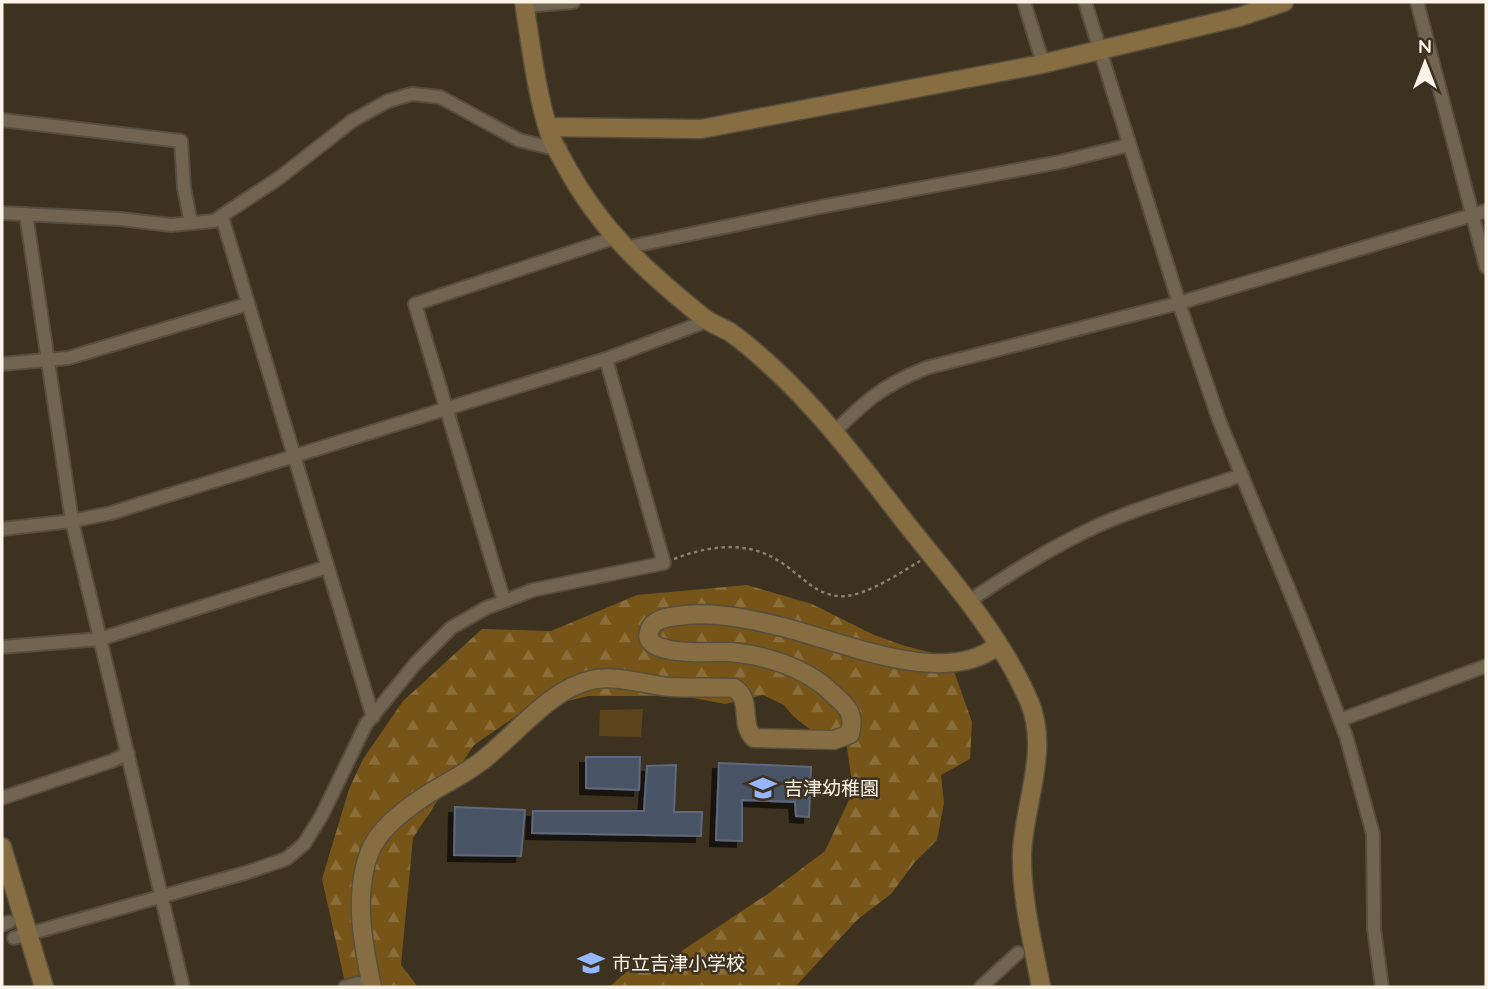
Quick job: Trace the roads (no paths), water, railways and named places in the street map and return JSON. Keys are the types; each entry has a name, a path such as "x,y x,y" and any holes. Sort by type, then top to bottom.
{"street":[{"path":"573,2 525,4 540,99 548,127 592,209 619,243 708,321 728,331 768,363 834,432 969,601 998,645 1030,704 1037,749 1024,821 1022,856 1024,888 1041,987"},
{"path":"1024,2 1043,63"},
{"path":"1085,2 1179,303 1219,419 1340,720 1373,835 1374,929 1382,987"},
{"path":"548,127 701,129 1043,63 1239,16 1284,2"},
{"path":"1417,2 1480,212 1486,267"},
{"path":"2,213 120,219 171,225 214,221 279,178 352,121 388,101 412,94 440,97 519,140 560,148"},
{"path":"2,120 181,141 184,188 191,223"},
{"path":"504,601 415,304 619,243 1060,162 1129,145"},
{"path":"834,432 873,394 926,368 1179,303 1480,212"},
{"path":"26,215 72,520 183,987"},
{"path":"222,217 373,717"},
{"path":"2,364 68,358 248,304"},
{"path":"2,529 111,513 606,359 708,321"},
{"path":"21,936 286,859 304,844 322,815 366,724 416,663 451,628 486,608 533,590 664,563 606,359"},
{"path":"969,601 1034,558 1100,525 1151,504 1242,475"},
{"path":"2,647 100,639 327,568"},
{"path":"345,987 365,985 361,912 365,874 371,849 389,824 422,797 463,775 488,757 561,692 575,684 595,679 614,679 670,687 734,688 744,698 748,732 754,738 834,740 850,734 853,720 848,707 823,684 803,672 754,655 680,652 656,646 651,642 649,629 656,622 666,617 693,614 743,620 778,626 876,654 923,663 967,660 982,656 998,645"},
{"path":"1340,720 1486,666"},
{"path":"2,798 112,761 128,753"},
{"path":"2,847 21,936 44,987"},
{"path":"981,987 1018,953"}],"place":[{"name":"吉津幼稚園","path":"763,788"},
{"name":"市立吉津小学校","path":"591,963"}]}
